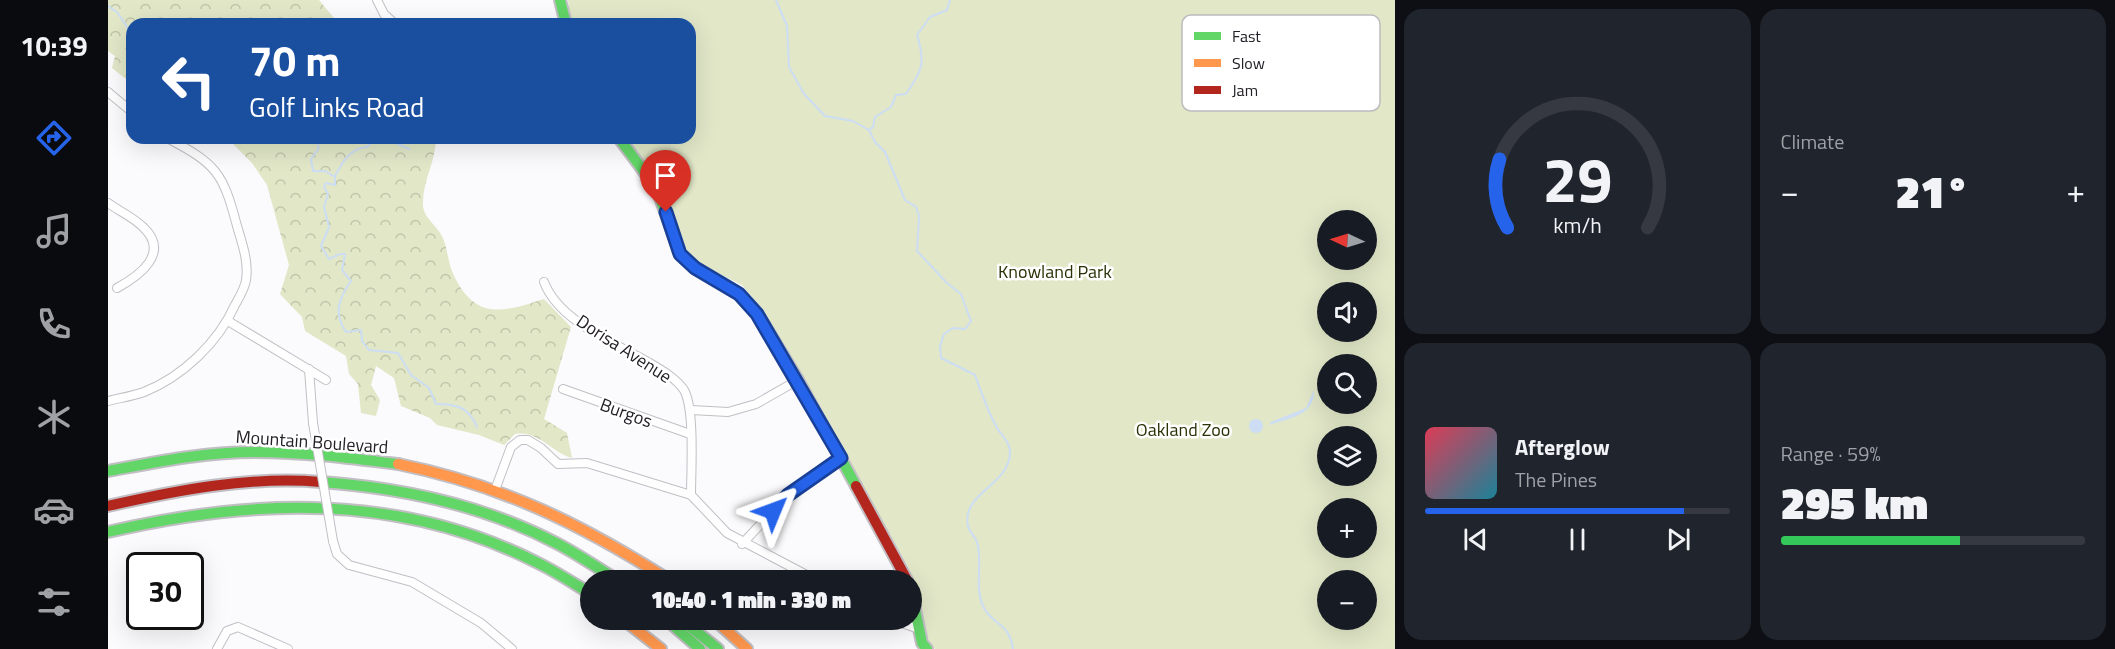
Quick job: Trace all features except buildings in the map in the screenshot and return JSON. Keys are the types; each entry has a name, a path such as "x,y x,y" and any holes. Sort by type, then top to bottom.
{"main road":[{"path":"560,0 564,18"},
{"path":"623,144 657,189 680,254 695,268 739,294 757,314 798,380 902,570"},
{"name":"Mountain Boulevard","path":"108,471 195,454 230,452 307,454 396,464 442,474 543,508 587,529 653,570"},
{"path":"108,506 171,490 242,480 303,479 356,483 434,498 480,512 538,535 603,570"},
{"path":"108,532 176,516 243,506 312,505 352,508 426,521 461,532 526,558 580,588"},
{"path":"637,630 658,647"},
{"path":"678,630 700,649"},
{"path":"694,630 718,649"},
{"path":"727,630 747,649"},
{"path":"919,630 927,649"}],"street":[{"path":"376,0 388,18"},
{"path":"108,92 126,107"},
{"path":"108,401 144,392 179,372 203,351 228,321 246,282 246,256 226,185 214,167 195,152 179,144"},
{"path":"108,202 145,228 152,244 149,266 138,277 117,288"},
{"name":"Dorisa Avenue","path":"544,282 549,296 577,320 665,372 684,390 690,410 691,495"},
{"path":"228,321 326,380"},
{"path":"309,369 313,423 337,554 349,565 412,582 481,623 512,649"},
{"path":"690,410 728,412 756,404 798,380"},
{"name":"Burgos","path":"563,389 690,434"},
{"path":"495,490 511,447 516,441 524,440 541,448 558,464 587,464 691,495 727,533 742,544 795,570"},
{"path":"742,544 788,495 841,458"},
{"path":"217,649 227,631 238,627 288,649"}],"green space":[{"path":"108,0 319,0 334,18 126,18 126,79 112,68 115,56 108,51"},
{"name":"Knowland Park","path":"568,0 1395,0 1395,649 935,649 925,634 922,611 922,570 909,570 767,316 742,285 703,266 689,254 678,234 660,182 631,144 696,144 696,18 570,18"},
{"path":"233,144 435,144 423,205 428,217 442,236 452,271 463,290 472,300 492,309 516,307 544,299 571,327 544,419 567,433 572,458 531,435 515,434 504,445 479,435 437,425 430,418 401,406 394,378 376,366 371,385 380,400 376,416 361,413 358,384 349,374 346,356 305,331 302,317 280,294 289,265 267,185 252,163"}],"water":[{"path":"1314,390 1313,399 1305,411 1292,418 1269,425 1271,422 1306,408"},
{"path":"1256,419 1261,421 1263,426 1261,431 1256,433 1251,431 1249,426 1251,421"}],"waterway":[{"path":"776,0 787,26 789,67 804,94 825,116 853,121 869,130 875,142 885,152 905,200 916,207 919,216 917,251 947,283 961,294 971,321 965,329 953,328 944,334 940,346 941,358 975,375 990,414 1010,450 1007,465 1002,474 971,505 968,515 969,528 979,550 980,598 987,612 1008,633 1013,649"},
{"path":"869,130 873,127 875,117 891,107 896,95 906,94 911,86 919,72 922,60 917,35 930,17 947,10 950,0"},
{"path":"108,6 117,12 126,25"},
{"path":"317,144 319,148 311,159 313,171 325,171 335,177 335,185 326,183 324,187 328,194 324,207 329,227 321,246 329,259 345,254 342,270 351,281 343,293 339,306 342,325 346,332 361,330 362,341 369,350 398,353 411,375 429,388 436,404 461,408 470,415 477,427"},
{"path":"335,176 351,153 370,144"},
{"path":"398,144 409,149"}],"traffic: fast":[{"path":"560,0 564,18"},
{"path":"623,144 657,189 680,254 695,268 739,294 757,313 798,380 856,486"},
{"path":"108,471 181,458 236,452 309,454 398,464"},
{"path":"321,482 413,494 472,509 530,530 601,570"},
{"path":"108,532 162,521 271,508 325,508 379,513 432,523 484,540 543,566 580,587"},
{"path":"678,630 700,649"},
{"path":"694,630 718,649"},
{"path":"919,630 922,643 927,649"}],"traffic: slow":[{"path":"398,464 472,483 540,509 604,541 652,570"},
{"path":"637,630 661,649"},
{"path":"726,630 747,649"}],"traffic: jam":[{"path":"108,506 187,490 240,483 321,482"},
{"path":"856,486 902,570"}],"route":[{"path":"666,212 680,254 695,268 739,294 757,314 798,380 841,458 788,495 773,511"}],"park label":[{"name":"Oakland Zoo","path":"1183,430"}]}
